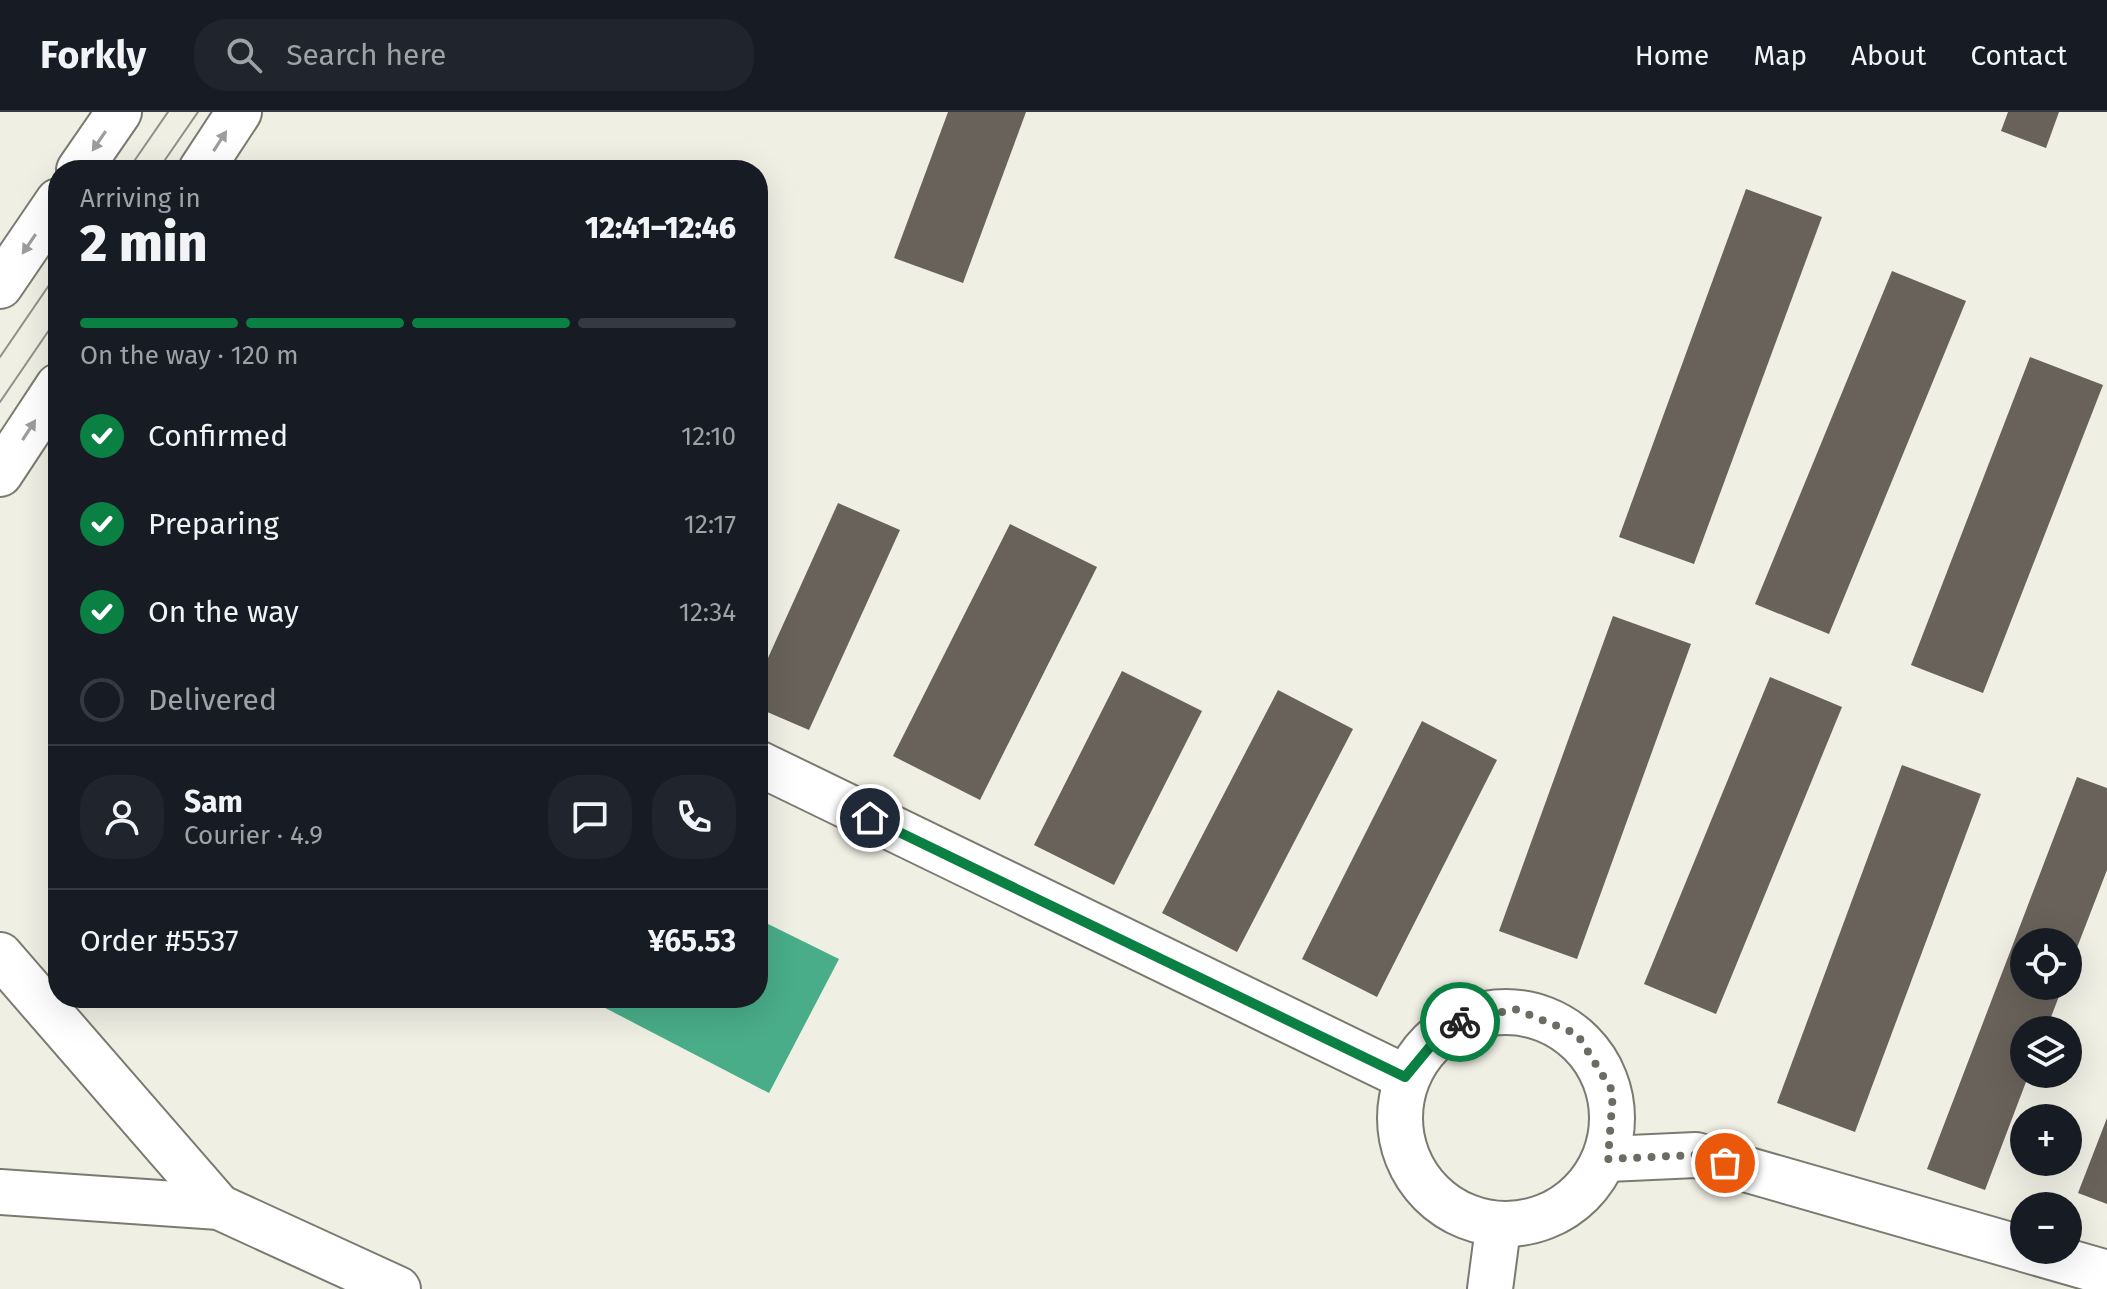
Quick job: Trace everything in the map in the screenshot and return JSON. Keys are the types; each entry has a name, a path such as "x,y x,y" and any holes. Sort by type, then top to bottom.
{"street":[{"path":"86,160 119,112"},
{"path":"208,160 239,112"},
{"path":"0,286 48,216"},
{"path":"0,474 48,401"},
{"path":"768,768 1405,1077"},
{"path":"0,955 219,1207"},
{"path":"1515,1009 1577,1034 1613,1092 1608,1159 1564,1211 1498,1228 1436,1202 1400,1145 1405,1077 1448,1025 1515,1009"},
{"path":"1608,1159 1696,1155 2010,1246"},
{"path":"0,1192 219,1207 398,1289"},
{"path":"1490,1289 1498,1228"},
{"path":"2075,1264 2107,1273"}],"shaded area":[{"path":"768,924 839,959 769,1093 605,1008 768,1008"}],"building":[{"path":"948,112 1026,112 963,283 894,258"},
{"path":"2008,112 2059,112 2046,148 2001,131"},
{"path":"1746,189 1822,217 1694,564 1619,537"},
{"path":"1892,271 1966,301 1829,634 1755,604"},
{"path":"2030,357 2103,385 1983,693 1911,665"},
{"path":"838,503 900,530 809,730 768,712 768,658"},
{"path":"1010,524 1097,567 980,800 893,756"},
{"path":"1613,616 1691,644 1577,959 1499,931"},
{"path":"1122,671 1202,711 1114,885 1034,845"},
{"path":"1770,677 1842,707 1716,1014 1644,984"},
{"path":"1278,690 1353,729 1237,952 1162,913"},
{"path":"1422,721 1497,760 1377,997 1302,959"},
{"path":"1902,765 1981,794 1855,1132 1777,1103"},
{"path":"2077,777 2107,788 2107,870 2082,935 2082,928 2019,928"},
{"path":"2010,952 2010,1000 2058,1000 2051,1016 2010,1016 2010,1088 2024,1088 2018,1104 2010,1104 2010,1124 1985,1190 1927,1169"},
{"path":"2107,1118 2107,1204 2078,1192"}],"tram line":[{"path":"135,160 168,112"},
{"path":"165,160 198,112"},
{"path":"0,357 48,287"},
{"path":"0,402 48,332"}],"way so far":[{"path":"1460,1022 1515,1009 1577,1034 1613,1092 1608,1159 1696,1155 1725,1163"}],"route":[{"path":"870,818 1405,1077 1448,1025 1460,1022"}]}
